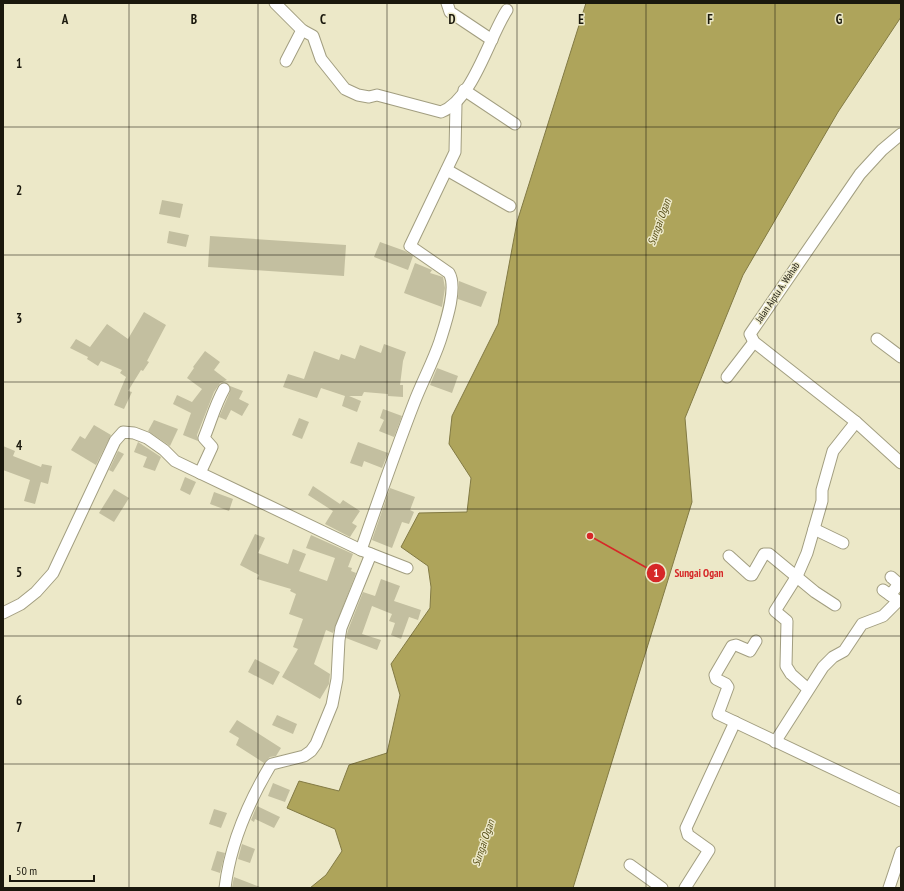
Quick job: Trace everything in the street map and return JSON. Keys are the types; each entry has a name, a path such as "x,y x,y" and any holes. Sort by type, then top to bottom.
{"street":[{"path":"275,3 302,30 313,36 321,59 345,89 358,95 369,97 377,95 441,112 456,103 486,55 498,23 507,10"},
{"path":"447,3 450,12 492,40"},
{"path":"286,61 302,30"},
{"path":"464,90 515,124"},
{"path":"225,888 226,874 236,840 256,792 268,769 272,764 304,756 311,751 316,744 332,705 337,679 341,628 410,412 439,342 452,286 449,274 410,246 455,152 456,103"},
{"name":"Jalan Aiptu A. Wahab","path":"754,342 750,336 751,331 818,233 869,163 901,134"},
{"path":"447,170 510,206"},
{"path":"877,339 901,357"},
{"path":"727,377 754,342 856,422 901,463"},
{"path":"200,473 212,446 204,438 212,419 214,407 224,389"},
{"path":"808,689 787,670 785,660 787,621 775,613 797,576 807,553 833,451 856,422"},
{"path":"3,613 21,604 36,592 53,574 115,440 121,433 134,433 147,438 164,450 175,461 366,552 407,568"},
{"path":"814,529 843,543"},
{"path":"729,556 750,575 752,575 764,554 769,554 815,592 834,605"},
{"path":"775,742 823,667 834,657 844,651 862,624 872,622 883,616 896,603 897,600 887,593 897,582"},
{"path":"756,641 750,650 736,645 732,646 715,675 716,679 726,684 728,687 718,714 901,801"},
{"path":"685,888 709,850 688,835 686,828 735,722"},
{"path":"889,888 901,852"},
{"path":"630,865 662,888"}],"water":[{"path":"586,3 901,3 901,17 838,112 743,275 685,418 692,502 573,888 310,888 326,875 342,851 335,829 287,808 299,781 339,791 349,765 387,753 400,695 391,664 430,608 431,587 428,566 401,547 419,513 467,512 471,478 449,444 452,416 498,324 517,222"}],"building":[{"path":"162,200 183,204 180,218 159,214"},
{"path":"169,231 189,235 186,247 167,243"},
{"path":"210,236 346,245 344,276 208,267"},
{"path":"380,242 405,251 413,256 408,270 374,257"},
{"path":"415,263 432,270 430,273 443,277 445,288 442,307 404,293"},
{"path":"459,281 487,292 481,307 458,299"},
{"path":"144,312 166,325 147,361 149,362 143,371 141,370 128,391 132,392 124,409 114,405 126,377 120,373 122,370 101,361 98,366 87,359 88,357 70,348 76,339 90,347 107,324 128,339"},
{"path":"384,344 406,352 403,361 400,385 403,385 403,397 364,392 362,396 349,396 361,401 357,412 342,406 345,396 321,388 317,398 283,387 288,374 304,379 314,351 339,360 341,354 355,359 360,345 381,353"},
{"path":"205,351 220,362 214,370 227,380 220,383 214,392 197,435 198,441 183,435 191,413 173,404 177,395 192,402 202,389 187,378"},
{"path":"437,368 458,376 452,393 430,385"},
{"path":"230,386 243,391 239,399 249,404 242,416 231,410 226,420 219,417 230,392"},
{"path":"383,409 402,416 394,437 379,431 384,420 380,418"},
{"path":"299,418 309,422 302,439 292,435"},
{"path":"154,420 178,429 170,446 148,431"},
{"path":"94,425 111,435 96,465 71,450 80,436 85,439"},
{"path":"138,442 161,457 155,471 143,467 147,457 134,452"},
{"path":"358,442 388,453 382,468 364,461 362,467 350,463"},
{"path":"3,446 15,451 13,456 41,467 42,464 52,466 48,484 41,482 35,504 24,501 30,480 3,470"},
{"path":"118,451 124,454 113,472 109,470"},
{"path":"185,477 196,482 190,495 180,490"},
{"path":"313,486 340,504 343,500 360,511 352,523 357,526 350,537 325,524 333,511 308,495"},
{"path":"390,488 415,497 410,510 414,512 409,524 402,522 392,548 372,540"},
{"path":"114,489 129,498 114,522 99,513"},
{"path":"214,492 233,499 229,511 210,504"},
{"path":"255,534 265,538 258,553 288,564 293,549 306,554 299,571 327,581 335,558 306,548 311,535 353,554 348,567 352,568 351,571 356,573 333,633 326,630 314,664 330,674 329,684 320,699 282,677 298,649 293,647 303,619 289,614 296,594 290,591 291,589 257,579 259,575 240,565"},
{"path":"381,579 400,586 394,601 421,610 418,620 409,617 401,639 391,635 395,623 389,621 392,614 372,606 362,634 381,640 377,650 346,638 363,592 375,596"},
{"path":"255,659 280,672 273,685 248,672"},
{"path":"277,715 297,724 293,734 272,725"},
{"path":"237,720 281,748 276,756 270,757 264,763 236,745 239,738 229,732"},
{"path":"273,783 290,790 285,802 268,796"},
{"path":"257,806 280,817 274,828 255,819 254,822 251,820"},
{"path":"214,809 227,813 221,828 209,824"},
{"path":"242,844 255,849 250,863 238,859"},
{"path":"217,851 225,853 220,873 211,870"},
{"path":"234,877 260,887 260,888 232,887"}],"place":[{"name":"Sungai Ogan","path":"590,536"}]}
